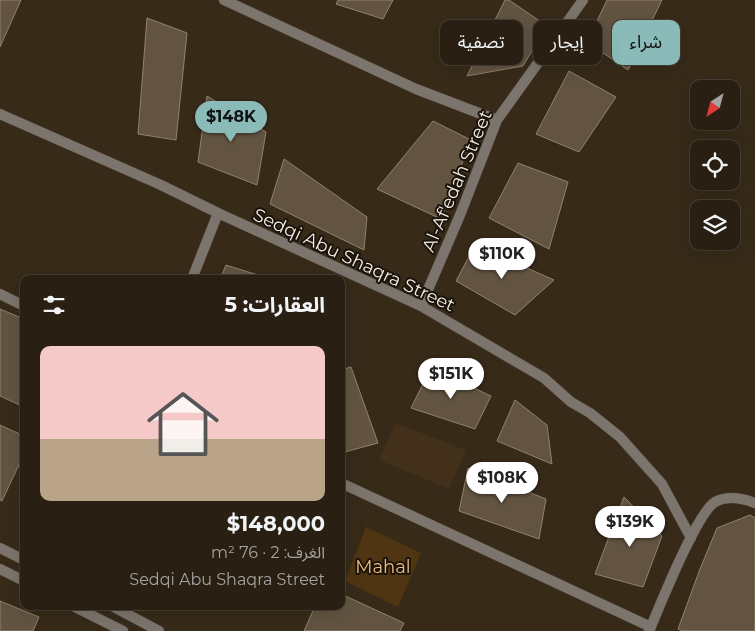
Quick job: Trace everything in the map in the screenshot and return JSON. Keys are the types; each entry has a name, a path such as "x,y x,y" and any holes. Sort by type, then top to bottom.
{"street":[{"path":"224,0 416,88 497,120"},
{"name":"Al-Af'edah Street","path":"421,306 460,215 497,120 583,0"},
{"name":"Sedqi Abu Shaqra Street","path":"0,114 161,185 218,214 421,306 544,378 571,402 620,437 662,484 691,538"},
{"path":"194,275 218,214"},
{"path":"0,294 20,304"},
{"path":"345,485 650,629 705,510 724,498 734,498 755,504"},
{"path":"0,548 20,558"},
{"path":"0,569 20,579"},
{"path":"81,610 123,631"},
{"path":"120,610 159,631"}],"shaded area":[{"path":"395,423 466,450 449,489 379,460"}],"green space":[{"name":"Mahal","path":"366,527 421,553 398,607 345,581"}],"building":[{"path":"0,0 21,0 0,47"},
{"path":"338,0 393,0 383,19 336,4"},
{"path":"505,0 509,0 538,20 533,20 533,49 523,66 467,76 472,65 523,65 523,20 495,20"},
{"path":"607,0 662,0 652,20 612,20 612,59 602,52 602,20 597,20"},
{"path":"147,18 187,33 176,140 138,134"},
{"path":"621,65 630,65 628,70"},
{"path":"569,71 616,97 579,152 536,134"},
{"path":"207,96 266,132 257,185 198,162"},
{"path":"433,121 471,140 441,219 377,189"},
{"path":"284,159 367,217 364,250 270,204"},
{"path":"518,163 568,182 549,249 489,218"},
{"path":"475,245 554,280 515,315 456,281"},
{"path":"226,265 258,275 222,275"},
{"path":"0,309 20,317 20,405 0,396"},
{"path":"351,367 378,443 345,452 345,369"},
{"path":"431,368 491,396 475,429 411,408"},
{"path":"515,400 547,425 552,464 497,441"},
{"path":"0,425 20,434 20,463 2,501 0,500"},
{"path":"468,468 546,499 539,539 459,511"},
{"path":"624,497 662,536 643,587 595,574"},
{"path":"750,515 755,518 755,631 683,631 678,629 717,528"},
{"path":"345,596 404,623 400,631 304,631 313,610 345,610"},
{"path":"0,601 39,617 33,631 0,631"}]}
